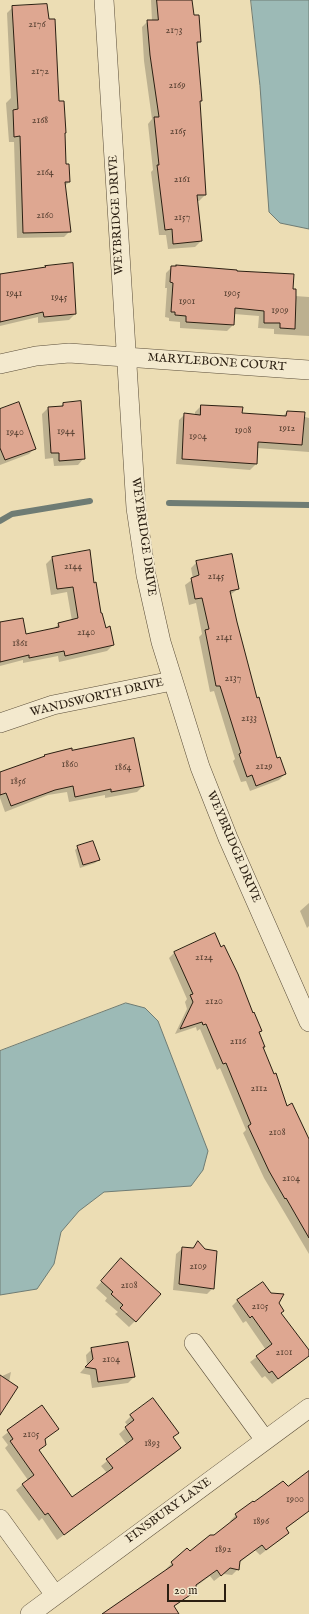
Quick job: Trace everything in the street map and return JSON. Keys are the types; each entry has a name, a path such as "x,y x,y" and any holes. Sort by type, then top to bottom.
{"street":[{"name":"WEYBRIDGE DRIVE","path":"104,0 136,508 146,575 161,642 200,767 228,838 309,1022"},
{"name":"MARYLEBONE COURT","path":"0,364 36,356 69,353 309,370"},
{"name":"WANDSWORTH DRIVE","path":"0,723 53,705 172,680"},
{"path":"194,1344 265,1440"},
{"name":"FINSBURY LANE","path":"30,1614 309,1408"},
{"path":"0,1519 55,1595"}],"water":[{"path":"251,0 309,0 309,229 280,223 269,212 260,86"},
{"path":"126,1003 145,1008 158,1021 208,1151 203,1170 191,1186 104,1192 79,1211 61,1232 54,1264 37,1289 0,1295 0,1051"}],"building":[{"path":"157,0 192,0 194,15 199,15 201,42 197,42 202,101 200,101 206,195 197,195 202,241 173,244 172,229 165,230 157,165 159,165 154,117 159,117 150,55 147,20 158,20"},
{"path":"47,4 49,19 55,19 59,101 64,101 66,164 69,164 70,182 65,182 71,232 23,233 20,136 14,137 13,110 18,109 12,6"},
{"path":"73,263 76,314 44,317 43,312 0,322 0,274 46,267 45,266"},
{"path":"176,265 237,271 294,274 293,289 296,289 295,329 280,328 280,323 264,323 264,311 235,308 234,325 186,322 186,316 175,315 175,312 171,312 173,283 170,282 171,266"},
{"path":"81,401 85,459 59,461 59,453 51,453 48,407 63,406 63,403"},
{"path":"19,402 36,449 5,460 0,448 0,409"},
{"path":"201,405 243,407 242,413 286,416 287,411 305,412 302,445 258,442 257,464 182,459 184,413 200,415"},
{"path":"90,550 94,583 96,582 101,613 106,628 110,626 114,645 65,656 64,651 29,658 29,655 0,662 0,622 23,618 26,634 59,627 58,623 78,618 73,587 57,589 52,557"},
{"path":"232,554 239,589 230,591 237,622 257,698 259,697 277,758 280,757 286,774 256,786 252,775 247,777 220,686 216,686 205,630 209,629 202,598 195,599 191,578 199,575 196,561"},
{"path":"134,738 144,786 111,792 111,789 75,797 73,786 55,790 11,806 6,793 0,795 0,772 45,756 44,755 72,748 72,750"},
{"path":"93,841 100,860 83,865 77,846"},
{"path":"215,933 221,947 224,945 238,974 253,1013 254,1012 262,1031 259,1032 265,1047 263,1047 274,1074 276,1073 287,1106 292,1103 309,1139 309,1238 269,1171 248,1126 251,1124 226,1063 223,1064 206,1024 203,1025 202,1022 180,1029 193,1002 190,995 193,994 174,952"},
{"path":"198,1241 205,1249 217,1251 214,1289 179,1284 182,1247 193,1248"},
{"path":"121,1258 161,1294 136,1322 120,1308 123,1305 111,1294 113,1292 101,1281"},
{"path":"263,1282 271,1293 284,1294 279,1303 284,1311 281,1313 309,1350 309,1356 278,1379 272,1371 269,1373 256,1356 272,1344 252,1316 250,1318 237,1300"},
{"path":"128,1342 135,1377 98,1382 96,1369 85,1367 93,1359 91,1348"},
{"path":"0,1375 18,1387 0,1415"},
{"path":"153,1398 179,1433 173,1437 181,1448 64,1535 48,1513 45,1515 22,1484 34,1475 10,1441 13,1439 7,1430 42,1405 59,1429 45,1439 46,1445 39,1450 72,1497 113,1468 106,1459 133,1439 125,1427 134,1420 130,1415"},
{"path":"309,1471 309,1511 286,1528 289,1533 266,1550 262,1545 240,1561 239,1570 230,1568 221,1576 217,1570 196,1585 196,1591 174,1606 179,1614 102,1614 173,1565 171,1562 187,1548 190,1551 210,1535 214,1535 237,1517 235,1514 253,1501 254,1502 283,1481 288,1486"}],"waterway":[{"path":"0,521 12,514 90,501"},
{"path":"169,503 309,505"}]}
